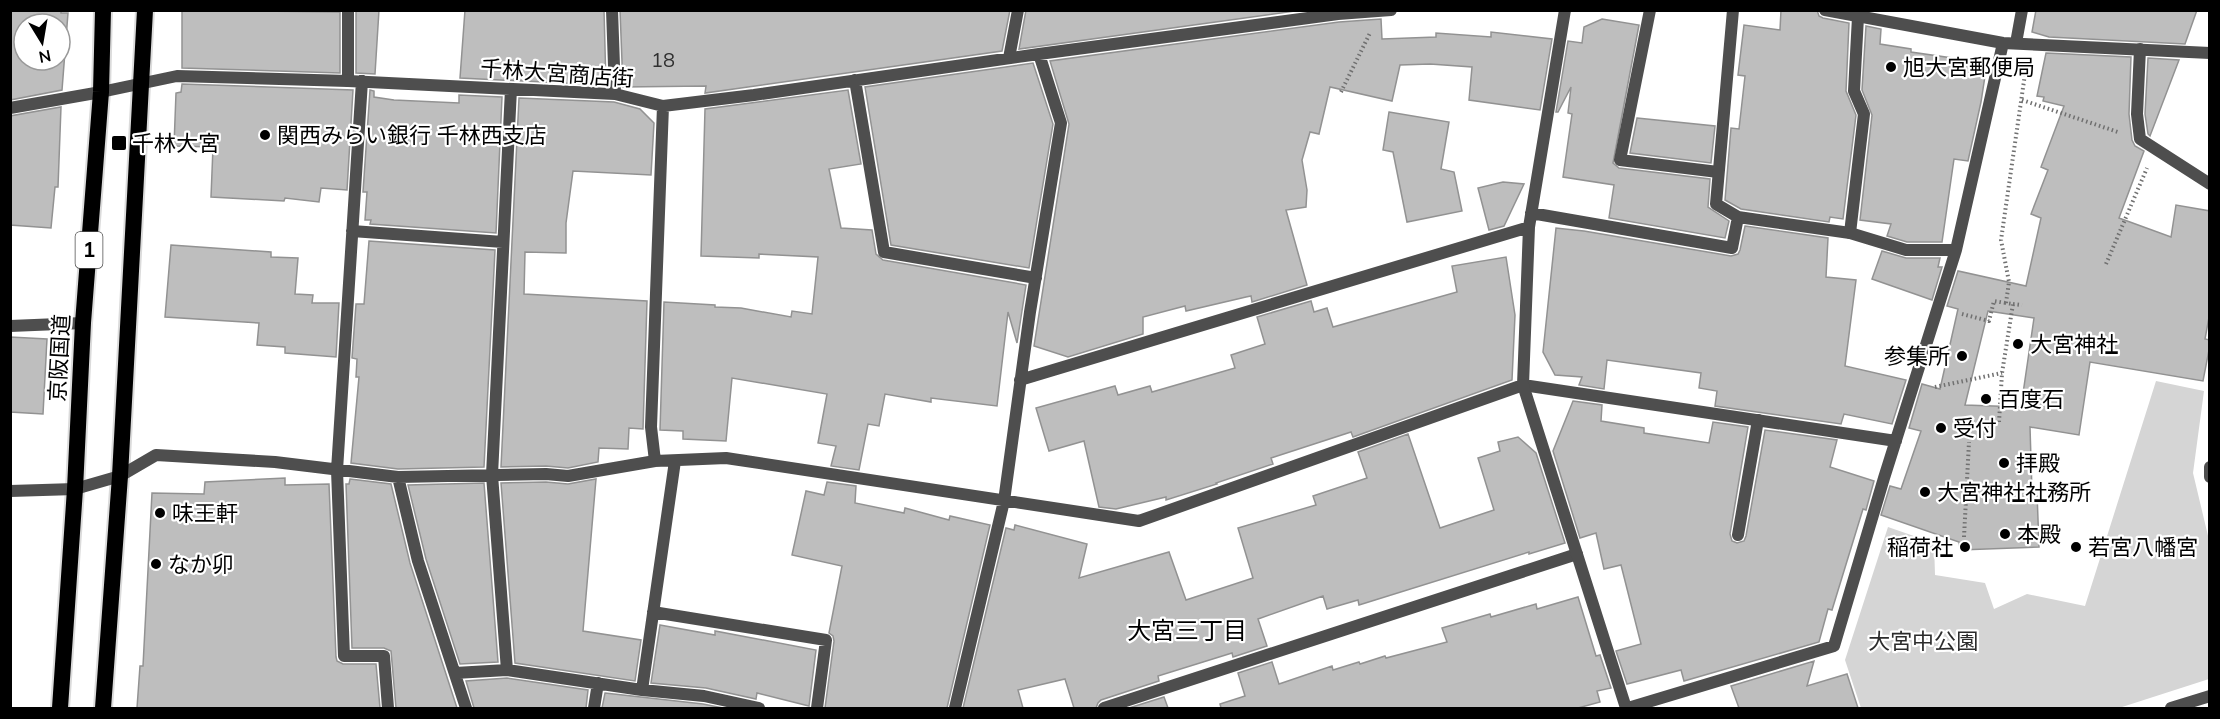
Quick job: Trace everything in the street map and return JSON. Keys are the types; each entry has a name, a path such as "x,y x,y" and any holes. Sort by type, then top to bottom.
{"highway":[{"name":"京阪国道","path":"60,708 75,489 83,323 101,92 103,10"},
{"name":"1","path":"103,708 120,476 145,10"}],"street":[{"path":"348,10 348,81"},
{"path":"612,10 615,94"},
{"path":"1009,58 1018,10"},
{"name":"千林大宮商店街","path":"10,108 140,85 177,76 362,81 615,94 663,106 1337,12 1391,10"},
{"path":"1565,10 1529,227 1523,385 1627,708 1834,646 1956,250 2010,43 2022,10"},
{"path":"1650,10 1620,160 1718,172"},
{"path":"1733,10 1716,204 1738,218 1850,233 1906,250 1956,250"},
{"path":"1825,10 2010,43 2210,53"},
{"path":"1850,233 1863,114 1854,91 1858,17"},
{"path":"2140,49 2137,114 2140,139 2210,184"},
{"path":"955,708 1004,501 1020,380 1061,123 1039,54"},
{"path":"855,80 884,252 1036,278"},
{"path":"362,81 337,470 344,656 384,657 388,708"},
{"path":"507,670 492,475 511,89"},
{"path":"655,461 651,427 663,106"},
{"path":"1531,213 1732,248 1738,218"},
{"path":"1020,380 1529,227"},
{"path":"352,231 503,242"},
{"path":"10,326 83,323"},
{"path":"10,491 75,489 120,476 156,455 275,462 398,477 546,474 568,476 655,461 726,458 1139,521 1523,385 1896,441"},
{"path":"1738,535 1758,420"},
{"path":"642,690 675,460"},
{"path":"2210,467 2210,477"},
{"path":"398,477 418,561 466,708"},
{"path":"1104,708 1577,555"},
{"path":"653,612 826,640 817,708"},
{"path":"455,673 507,670 642,690 704,696 759,708"},
{"path":"594,708 598,683"},
{"path":"2171,708 2210,696"}],"path":[{"path":"1341,92 1361,47 1382,11"},
{"path":"2006,303 2008,282 2001,240 2002,228 2030,44"},
{"path":"2022,100 2140,139"},
{"path":"2106,264 2155,149"},
{"path":"1962,314 1989,321 1994,301 2022,305"},
{"path":"1999,422 2002,373 2013,304"},
{"path":"1911,393 2002,373"},
{"path":"1964,537 1969,442"}],"green space":[{"name":"大宮中公園","path":"2156,381 2204,391 2193,473 2209,540 2209,679 2119,708 1861,708 1845,660 1888,527 1934,543 1935,575 1985,583 1994,609 2027,594 2085,606"}],"building":[{"path":"10,10 61,10 61,12 12,12 12,72 63,72 62,90 10,100"},
{"path":"182,10 340,12 340,73 182,68"},
{"path":"356,10 379,10 375,74 356,73"},
{"path":"465,10 604,10 606,85 460,78"},
{"path":"620,10 1010,10 1002,51 705,93 706,86 623,87"},
{"path":"1026,10 1302,10 1019,49"},
{"path":"1781,10 1817,10 1819,16 1823,18 1849,23 1846,91 1856,115 1843,219 1830,217 1829,222 1741,209 1725,200 1731,128 1739,129 1745,76 1738,75 1744,25 1780,30"},
{"path":"2036,10 2197,10 2185,44 2049,37 2032,32"},
{"path":"1381,19 1382,39 1436,37 1436,33 1491,37 1491,32 1552,39 1540,110 1469,100 1472,67 1430,64 1400,65 1392,101 1330,87 1319,134 1310,132 1302,160 1307,190 1306,207 1286,210 1307,285 1252,302 1251,296 1186,311 1185,306 1143,317 1143,334 1068,357 1034,346 1069,124 1050,61 1339,22"},
{"path":"1602,19 1639,25 1613,163 1619,168 1710,179 1708,207 1729,221 1725,238 1609,218 1614,185 1563,177 1572,114 1568,113 1571,87 1556,112 1568,41 1582,43 1584,27"},
{"path":"1866,26 1881,29 1880,44 1911,49 1911,52 1987,63 1968,161 1954,159 1942,242 1907,242 1887,236 1891,224 1860,220 1872,115 1862,90"},
{"path":"2046,53 2131,57 2129,114 2132,140 2135,146 2144,151 2119,218 2171,237 2176,205 2210,211 2210,312 2205,339 2210,340 2210,345 2203,381 2090,362 2079,435 2030,427 2032,492 2037,492 2039,547 1960,550 1959,542 1881,515 1890,486 1901,489 1921,431 1909,428 1922,384 1940,389 1958,309 1947,306 1958,271 2026,286 2041,218 2031,214 2048,170 2041,167 2064,106 2043,101 2044,97 2037,96","holes":["1988,311 2034,318 2021,407 1965,405"]},
{"path":"2148,58 2179,60 2150,136 2145,114"},
{"path":"1033,63 1053,124 1029,268 891,245 865,87"},
{"path":"182,84 353,90 347,190 321,188 319,202 285,198 284,201 211,197 213,147 174,146 176,93 181,92"},
{"path":"370,90 374,91 374,97 394,100 459,103 459,95 502,97 496,233 370,224 371,220 365,220 367,192 363,192"},
{"path":"848,90 861,164 829,169 841,228 872,230 876,254 883,260 1026,285 1017,343 1008,312 997,406 931,398 931,402 885,394 879,426 868,424 859,470 831,466 836,446 818,443 827,394 732,378 726,441 683,439 683,431 660,430 664,302 741,308 791,317 792,311 812,314 818,257 759,254 759,258 701,256 705,109"},
{"path":"519,98 614,102 640,109 654,123 651,175 573,171 566,223 566,253 525,252 524,294 647,301 643,429 629,428 628,449 599,448 598,462 568,468 501,467"},
{"path":"61,107 58,187 55,187 51,228 10,225 10,116"},
{"path":"1389,112 1449,122 1441,169 1454,172 1462,211 1407,222 1393,152 1383,150"},
{"path":"1637,118 1715,126 1711,163 1630,153"},
{"path":"1503,182 1524,184 1504,226 1489,230 1478,188"},
{"path":"1745,226 1828,238 1826,277 1856,280 1845,366 1906,380 1892,424 1844,414 1841,424 1715,406 1717,391 1699,388 1701,373 1607,360 1604,389 1579,385 1582,377 1555,375 1543,352 1556,228 1731,256 1738,254 1740,250"},
{"path":"369,241 495,250 484,467 398,469 351,463 359,377 356,377 357,359 352,358 356,304 364,304"},
{"path":"171,245 271,252 271,257 298,258 295,294 313,295 312,303 339,303 336,357 285,353 285,347 257,345 259,323 165,317"},
{"path":"1882,251 1906,258 1940,258 1938,267 1942,267 1932,300 1872,279"},
{"path":"1506,257 1515,315 1512,380 1353,437 1351,432 1271,458 1273,464 1217,484 1166,500 1166,497 1116,509 1099,507 1084,441 1049,451 1036,408 1115,386 1118,395 1150,386 1152,392 1235,368 1231,355 1265,344 1257,317 1311,301 1314,312 1327,308 1333,327 1457,292 1452,266"},
{"path":"10,337 47,339 43,414 10,412"},
{"path":"1573,401 1602,405 1601,421 1644,428 1644,433 1709,443 1713,422 1748,427 1730,534 1732,541 1737,543 1744,541 1746,536 1765,430 1837,440 1830,467 1874,481 1832,610 1828,609 1819,642 1684,681 1681,670 1627,684 1616,651 1641,644 1621,565 1604,569 1596,533 1580,538 1553,451"},
{"path":"1408,434 1440,528 1494,510 1478,458 1500,451 1498,442 1518,437 1536,453 1565,543 1359,605 1358,600 1327,609 1323,596 1258,619 1267,646 1233,657 1232,653 1158,676 1159,681 1101,700 1096,708 1074,708 1065,679 1018,690 1023,708 963,708 1006,528 1014,530 1015,525 1087,544 1079,578 1169,552 1186,600 1253,578 1238,528 1316,505 1313,496 1367,478 1358,452"},
{"path":"285,478 285,485 329,484 336,657 337,661 343,664 376,664 380,708 137,708 140,666 143,666 152,493 204,494 205,482"},
{"path":"350,479 391,484 410,563 457,708 396,708 391,651 384,648 352,648 346,484 349,484"},
{"path":"596,479 583,631 641,640 635,681 515,663 501,483 568,484"},
{"path":"827,482 856,486 855,503 904,513 905,508 949,520 950,516 990,525 947,708 825,708 834,641 833,636 829,633 842,566 792,555 806,491 824,495"},
{"path":"484,483 498,662 460,664 426,559 408,485"},
{"path":"1578,597 1596,656 1600,655 1611,688 1597,691 1600,702 1578,708 1221,708 1220,704 1245,696 1238,673 1272,662 1279,684 1332,666 1333,670 1447,642 1442,628 1490,614 1491,617 1536,604 1537,609"},
{"path":"660,625 715,635 715,631 816,650 809,706 757,693 756,699 706,688 651,683"},
{"path":"1814,661 1807,686 1847,674 1858,708 1739,708 1731,686"},
{"path":"507,678 588,690 586,708 474,708 466,681"},
{"path":"605,693 703,704 723,708 602,708"},
{"path":"1164,697 1168,708 1129,708"}],"place":[{"name":"旭大宮郵便局","path":"1891,67"},
{"name":"関西みらい銀行 千林西支店","path":"265,135"},
{"name":"千林大宮","path":"119,143"},
{"name":"大宮神社","path":"2018,344"},
{"name":"参集所","path":"1962,356"},
{"name":"百度石","path":"1986,399"},
{"name":"受付","path":"1941,428"},
{"name":"拝殿","path":"2004,463"},
{"name":"大宮神社社務所","path":"1925,492"},
{"name":"味王軒","path":"160,513"},
{"name":"本殿","path":"2005,534"},
{"name":"稲荷社","path":"1965,547"},
{"name":"若宮八幡宮","path":"2076,547"},
{"name":"なか卯","path":"156,564"}],"district":[{"name":"大宮三丁目","path":"1187,631"}]}
